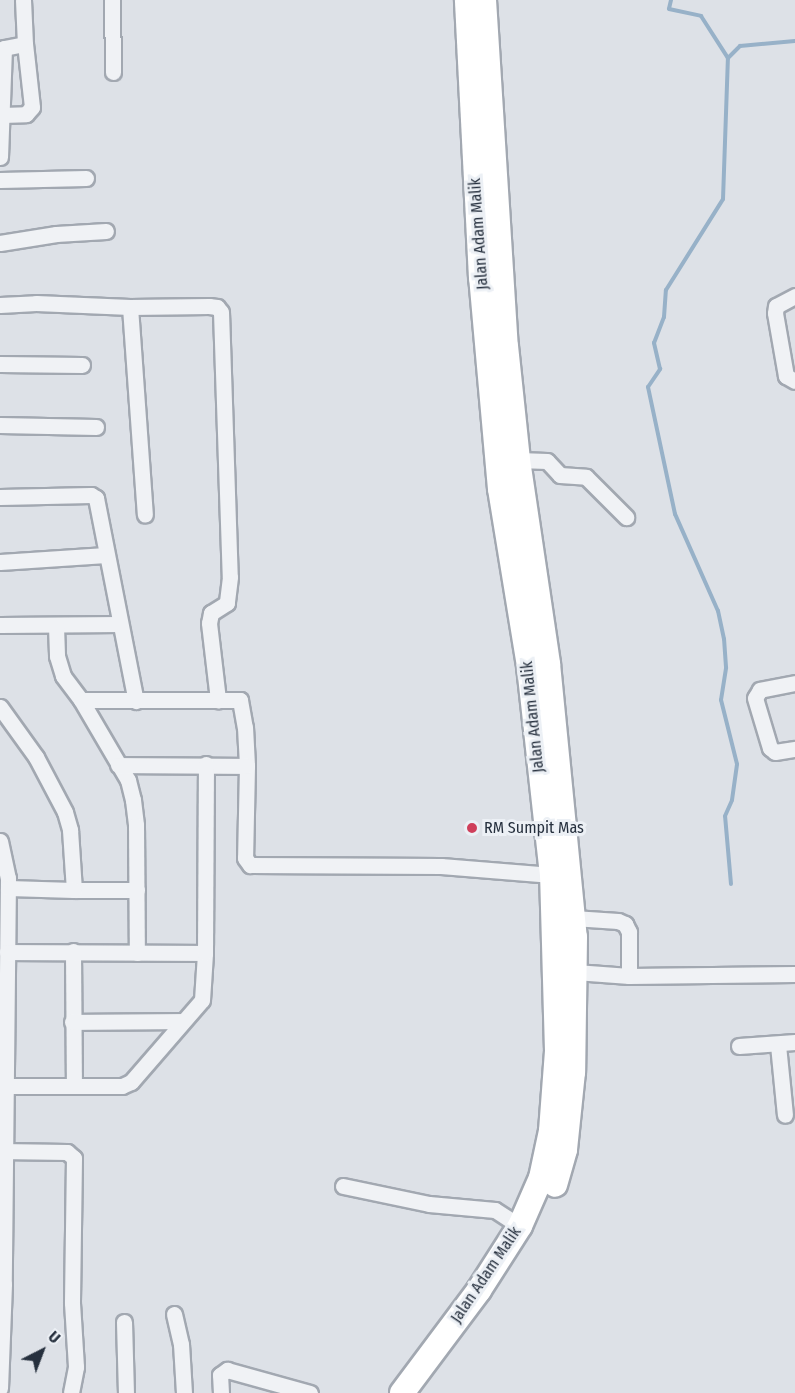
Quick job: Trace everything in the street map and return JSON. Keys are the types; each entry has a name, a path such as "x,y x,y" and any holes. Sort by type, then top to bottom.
{"main road":[{"name":"Jalan Adam Malik","path":"466,0 481,278 500,489 538,665"},
{"name":"Jalan Adam Malik","path":"422,1393 517,1263 557,1180 565,1150 573,1072 559,886 538,665 537,571 518,460 497,229 484,0"},
{"name":"Jalan Adam Malik","path":"402,1393 479,1290 520,1226 541,1178 551,1131 564,972 573,918 559,886"}],"street":[{"path":"2,115 26,114 32,107 23,0"},
{"path":"112,0 113,72"},
{"path":"0,157 2,48 25,44"},
{"path":"0,180 86,178"},
{"path":"0,243 56,234 106,231"},
{"path":"795,296 776,306 775,313 786,376 795,381"},
{"path":"0,305 36,303 130,307 209,306 217,307 221,312 230,577 227,603 211,614 208,622 218,700"},
{"path":"130,307 145,514"},
{"path":"0,364 82,365"},
{"path":"0,425 96,427"},
{"path":"518,460 547,461 560,475 586,477 626,517"},
{"path":"0,497 91,495 96,498 136,701"},
{"path":"0,562 106,555"},
{"path":"0,625 120,624"},
{"path":"56,626 57,656 63,676 81,700 128,780 133,800 136,825 137,953"},
{"path":"795,683 760,690 755,699 770,748 778,752 795,749"},
{"path":"81,700 236,698 242,702 247,766 245,858 250,865 441,866 559,886"},
{"path":"0,707 36,757 65,812 70,830 74,890"},
{"path":"7,1086 122,1086 131,1082 181,1021 202,1000 205,953 206,764"},
{"path":"118,765 247,766"},
{"path":"0,841 8,888 7,1086 3,1151 0,1388"},
{"path":"8,888 137,890"},
{"path":"573,918 618,921 625,924 629,932 629,976"},
{"path":"73,951 74,1086"},
{"path":"8,952 205,953"},
{"path":"564,972 629,976 795,974"},
{"path":"72,1022 181,1021"},
{"path":"739,1046 795,1042"},
{"path":"778,1045 785,1115"},
{"path":"3,1151 67,1152 74,1158 72,1303 76,1367 71,1393"},
{"path":"344,1186 429,1204 495,1210 520,1226"},
{"path":"174,1314 182,1344 184,1393"},
{"path":"124,1323 126,1393"},
{"path":"221,1393 220,1375 227,1370 310,1393"}],"waterway":[{"path":"671,0 669,9 701,16 728,58"},
{"path":"731,884 725,816 732,800 737,764 721,700 726,667 724,639 718,611 675,514 648,387 660,369 654,343 664,317 666,290 723,199 728,58 740,46 795,41"}],"place":[{"name":"RM Sumpit Mas","path":"472,828"}]}
